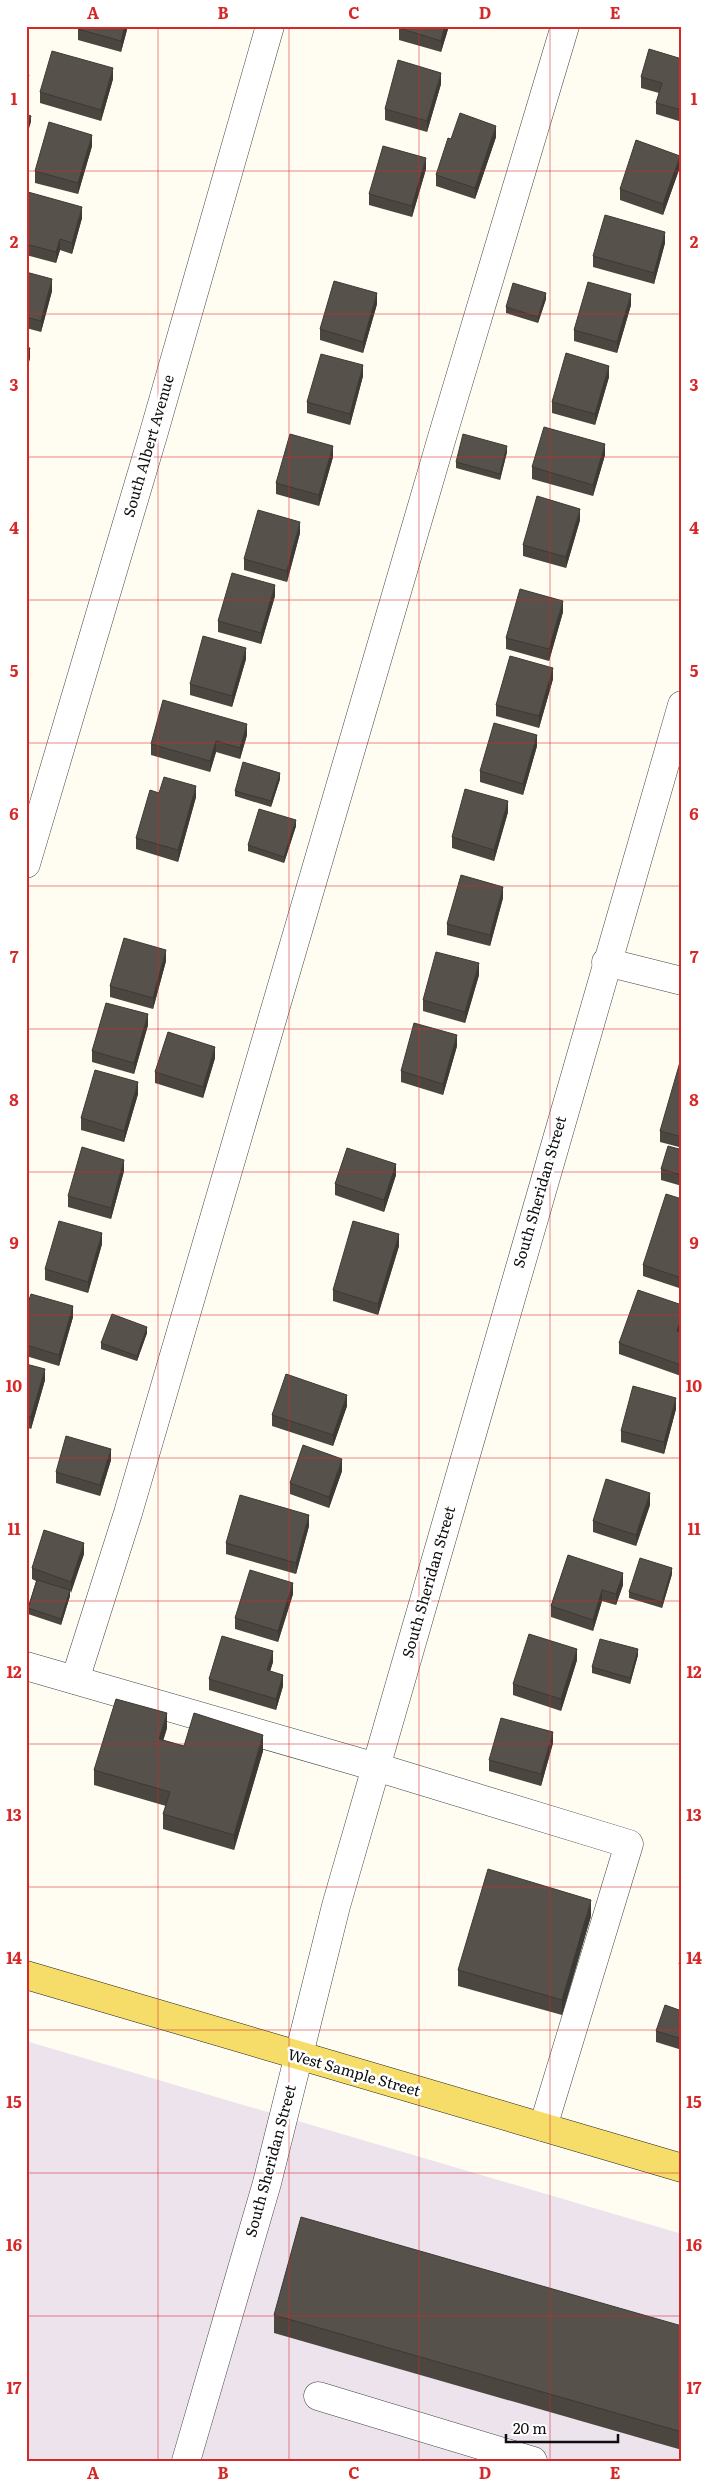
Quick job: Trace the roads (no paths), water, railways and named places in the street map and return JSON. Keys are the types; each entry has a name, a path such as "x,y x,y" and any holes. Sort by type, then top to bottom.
{"main road":[{"name":"West Sample Street","path":"26,1976 682,2168"}],"street":[{"name":"South Albert Avenue","path":"26,864 151,442 270,26"},
{"path":"75,1680 128,1513 443,434 565,26"},
{"name":"South Sheridan Street","path":"186,2461 264,2192 336,1906 606,962 682,705"},
{"path":"606,962 682,981"},
{"path":"26,1666 376,1767 629,1844 543,2128"},
{"path":"318,2396 533,2461"}]}
